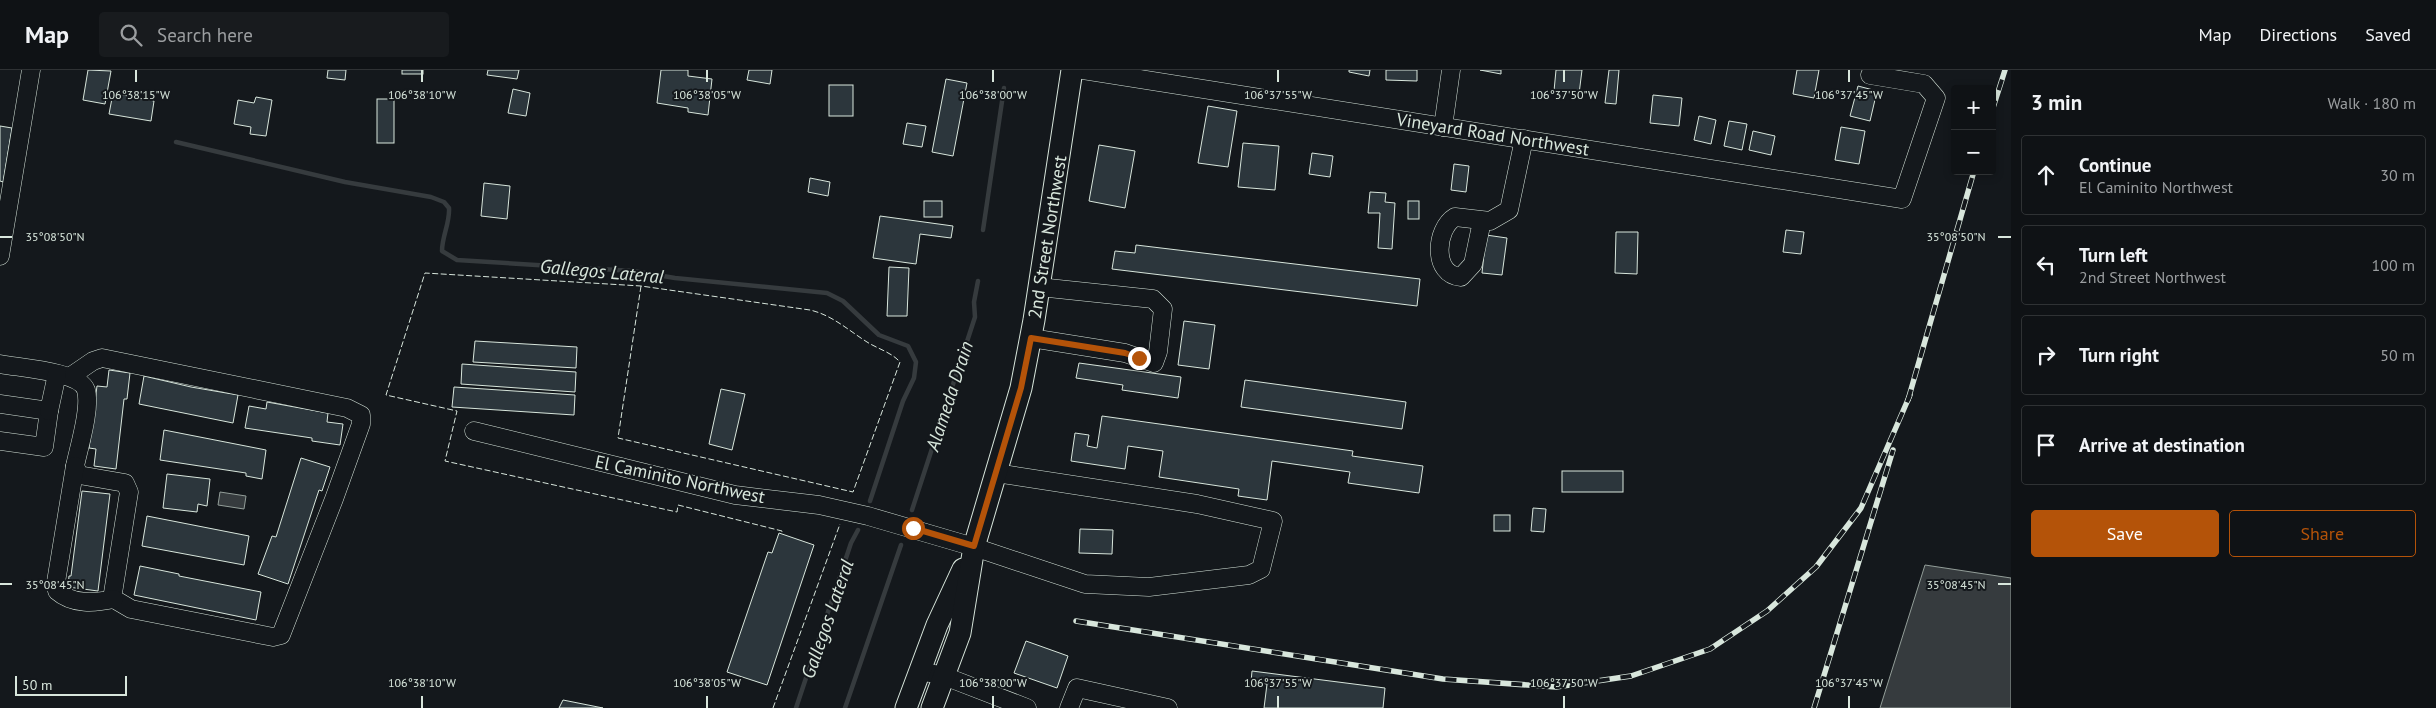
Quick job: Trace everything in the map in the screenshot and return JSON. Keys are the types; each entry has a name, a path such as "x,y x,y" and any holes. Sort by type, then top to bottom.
{"main road":[{"name":"2nd Street Northwest","path":"932,708 960,633 974,546 1021,388 1031,338 1072,70"},
{"name":"2nd Street Northwest","path":"906,708 937,625 974,546"}],"street":[{"path":"0,256 4,211 31,70"},
{"name":"Vineyard Road Northwest","path":"1083,70 1902,199 1936,98 1924,84 1870,74"},
{"path":"1443,127 1451,70"},
{"path":"1482,221 1490,221 1509,210 1524,139"},
{"path":"1031,338 1125,353 1154,363 1158,352 1163,309 1153,299 1039,287"},
{"path":"0,364 64,375 82,384 86,391 87,403 56,582 57,591 66,599 85,602 114,599 131,609 273,637 281,635 334,499 360,424 361,415 347,408 102,358 64,375 49,411 44,447 0,441"},
{"path":"0,404 49,411"},
{"name":"El Caminito Northwest","path":"474,431 736,495 819,505 868,516 974,546 1085,584 1149,587 1249,575 1261,569 1272,521 1197,504 996,473"},
{"path":"76,466 79,476 125,483 129,492 113,593 114,599"},
{"path":"920,671 944,676 1027,708"},
{"path":"1069,708 1077,688 1168,708"}],"shaded area":[{"path":"220,492 246,496 244,509 218,505"},
{"path":"1925,565 2011,578 2011,708 1880,708"}],"building":[{"path":"88,70 111,71 105,104 83,100"},
{"path":"328,70 346,70 345,80 327,78"},
{"path":"402,70 423,70 423,74 402,74"},
{"path":"488,70 519,70 517,79 487,75"},
{"path":"661,70 688,70 688,76 712,79 708,115 688,112 688,108 657,103"},
{"path":"749,70 772,70 770,84 747,80"},
{"path":"1349,70 1370,70 1369,76 1349,72"},
{"path":"1386,70 1417,70 1417,81 1386,80"},
{"path":"1480,70 1501,70 1501,74"},
{"path":"1556,70 1582,70 1579,94 1554,91"},
{"path":"1609,70 1619,70 1616,104 1605,103"},
{"path":"1797,70 1819,70 1814,98 1793,94"},
{"path":"946,79 967,83 953,156 932,152"},
{"path":"829,85 853,85 853,116 829,116"},
{"path":"1858,86 1877,91 1870,121 1850,116"},
{"path":"513,89 530,93 526,116 508,113"},
{"path":"113,93 154,101 151,121 109,114"},
{"path":"1653,95 1682,98 1679,126 1650,123"},
{"path":"256,97 272,100 266,136 250,134 251,127 234,124 238,100 254,103"},
{"path":"377,99 394,99 394,143 377,143"},
{"path":"1208,106 1237,111 1228,167 1198,163"},
{"path":"1699,116 1716,120 1711,144 1694,140"},
{"path":"1729,121 1747,124 1742,150 1724,146"},
{"path":"907,123 926,126 922,147 903,144"},
{"path":"0,126 12,128 3,182 0,181"},
{"path":"1841,127 1865,131 1859,164 1835,160"},
{"path":"1753,131 1775,136 1771,155 1749,150"},
{"path":"1243,143 1279,146 1275,190 1238,187"},
{"path":"1099,145 1135,151 1125,208 1089,201"},
{"path":"1312,153 1333,156 1330,177 1309,174"},
{"path":"1454,164 1469,166 1466,192 1451,190"},
{"path":"810,178 830,182 828,196 808,192"},
{"path":"484,183 510,186 507,219 481,216"},
{"path":"1370,192 1386,193 1385,202 1395,203 1392,249 1378,248 1380,213 1368,213"},
{"path":"924,201 942,201 942,217 924,217"},
{"path":"1408,201 1419,201 1419,219 1408,219"},
{"path":"880,216 953,226 951,238 920,234 916,264 873,258"},
{"path":"1786,230 1804,232 1801,254 1783,252"},
{"path":"1616,232 1638,232 1637,274 1615,273"},
{"path":"1486,235 1507,238 1502,275 1482,273"},
{"path":"1136,245 1420,279 1417,306 1112,269 1115,251 1135,253"},
{"path":"889,267 909,268 907,316 887,316"},
{"path":"1184,321 1215,325 1209,369 1178,365"},
{"path":"475,341 577,347 576,368 473,362"},
{"path":"1079,363 1181,377 1178,398 1122,390 1123,385 1076,378"},
{"path":"462,364 576,372 575,392 461,384"},
{"path":"109,370 130,373 127,399 124,399 116,469 94,466 96,449 89,448 97,386 107,387"},
{"path":"144,376 238,395 233,423 139,404"},
{"path":"1245,380 1406,402 1402,429 1241,407"},
{"path":"454,387 575,395 574,415 452,407"},
{"path":"721,389 745,394 732,450 709,444"},
{"path":"267,402 328,413 327,422 343,424 340,445 312,441 312,438 245,428 249,406 266,409"},
{"path":"1102,416 1353,451 1352,456 1423,466 1419,493 1348,483 1350,472 1272,461 1267,500 1238,496 1239,489 1159,477 1163,451 1128,446 1125,469 1071,461 1075,433 1089,435 1087,446 1097,448"},
{"path":"164,430 266,450 262,479 246,476 246,473 160,460"},
{"path":"301,458 330,467 322,491 319,490 288,584 258,574 272,536 276,537"},
{"path":"1562,471 1623,471 1623,492 1562,492"},
{"path":"167,474 210,479 207,506 198,504 197,512 163,508"},
{"path":"82,491 110,494 98,591 68,587"},
{"path":"1533,508 1546,509 1544,532 1531,531"},
{"path":"1494,515 1510,515 1510,531 1494,531"},
{"path":"147,516 249,536 244,565 142,546"},
{"path":"1080,529 1113,530 1112,554 1079,553"},
{"path":"779,533 814,545 767,685 727,672 768,552 772,553"},
{"path":"140,566 179,574 179,576 261,592 256,620 134,595"},
{"path":"1026,641 1068,656 1057,688 1014,673"},
{"path":"1252,671 1385,688 1383,708 1264,708 1267,684 1251,682"},
{"path":"563,700 603,708 559,708"}],"waterway":[{"name":"Alameda Drain","path":"983,230 1004,88"},
{"name":"Gallegos Lateral","path":"176,142 345,182 431,197 444,202 449,208 449,214 442,251 457,260 633,271 675,278 827,293 843,301 879,335 908,346 916,362 914,378 903,401 870,501"},
{"name":"Alameda Drain","path":"912,510 975,317 974,302 978,281"},
{"name":"Gallegos Lateral","path":"796,708 851,543 858,530"},
{"name":"Alameda Drain","path":"845,708 901,545"}],"railway":[{"path":"1996,98 2005,70"},
{"path":"1908,400 1973,175"},
{"path":"1076,621 1443,679 1556,687 1631,676 1710,649 1767,611 1816,567 1861,508 1910,395"},
{"path":"1814,708 1893,450"}],"fence":[{"path":"641,286 618,438 853,492 900,362 833,319 810,310 641,286 425,273 386,395 457,411 445,461 677,512 678,505 782,531 782,534"},
{"path":"773,708 840,524"}],"route":[{"path":"913,528 974,546 1021,388 1031,338 1125,353 1139,358"}]}
